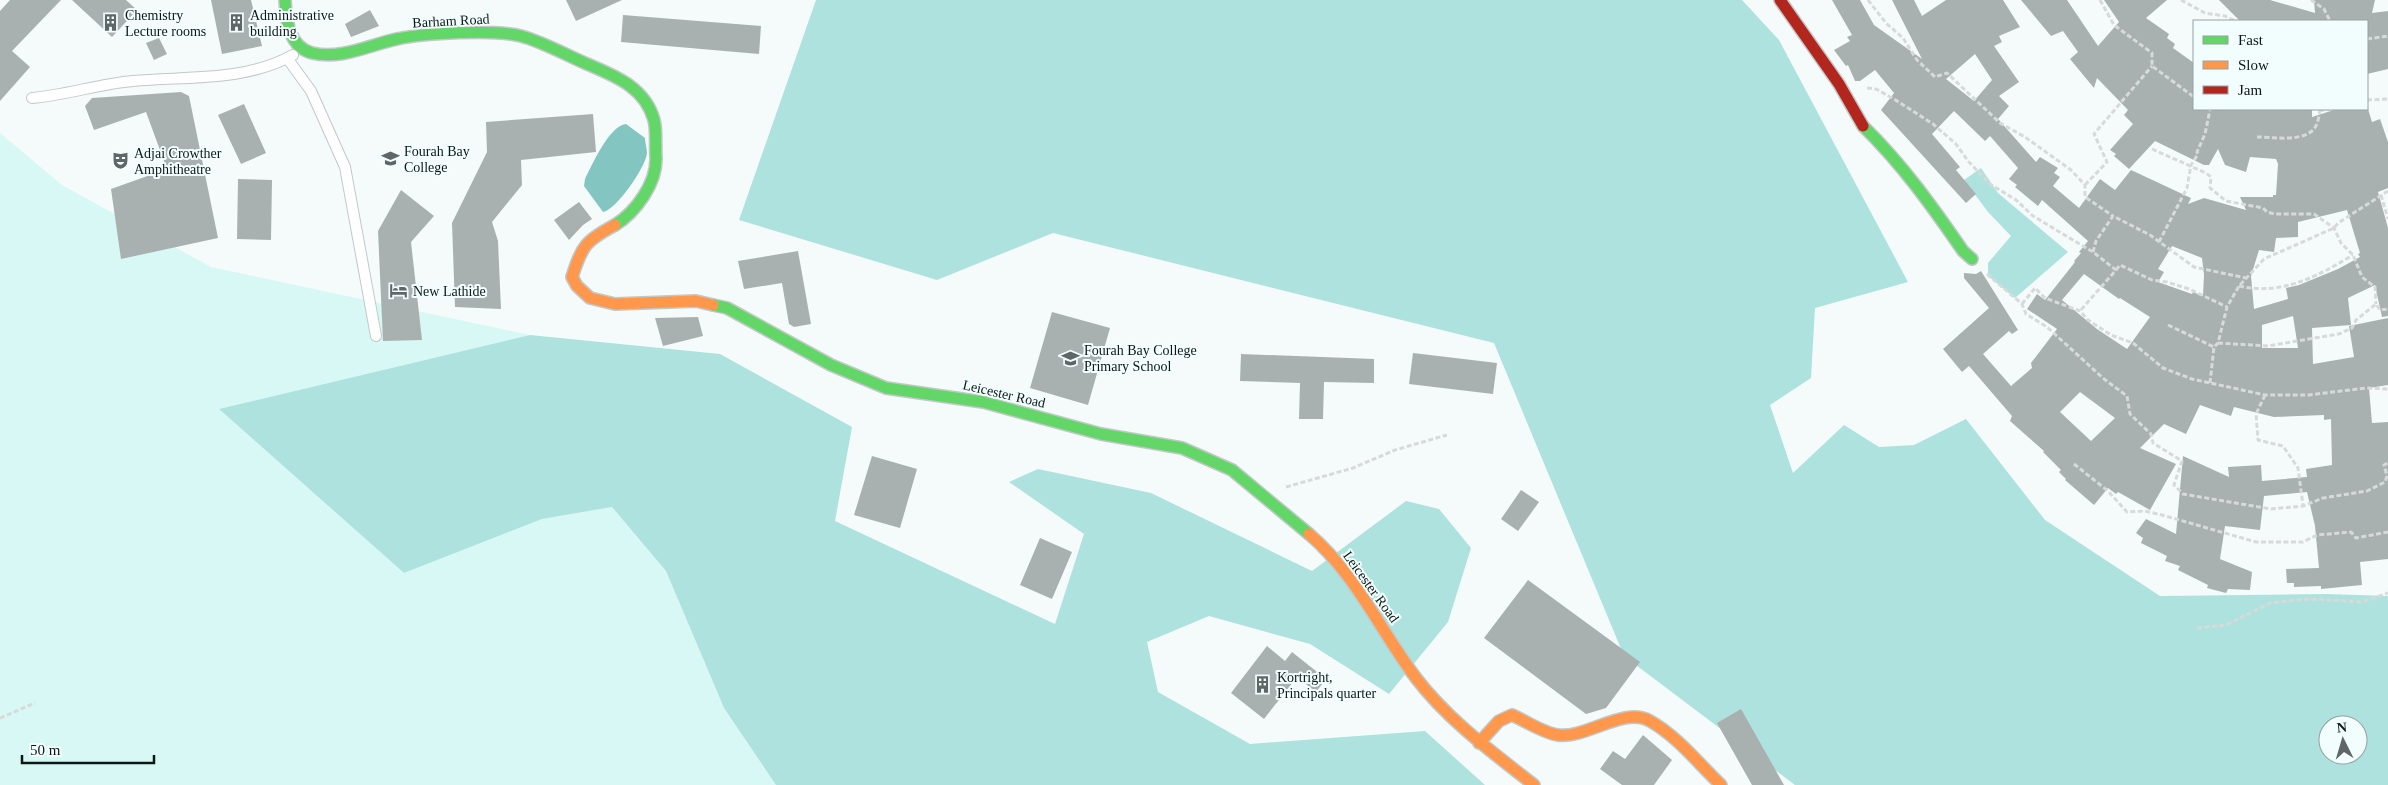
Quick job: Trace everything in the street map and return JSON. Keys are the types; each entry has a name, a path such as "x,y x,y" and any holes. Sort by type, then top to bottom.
{"street":[{"path":"285,0 286,17 291,35 301,48"},
{"path":"1780,0 1839,84 1863,126 1892,154 1917,185 1963,251 1972,260"},
{"name":"Barham Road","path":"301,48 317,54 351,53 398,39 478,32 521,36 621,79 643,96"},
{"name":"Leicester Road","path":"643,96 654,120 656,169 635,210 617,224 594,236 580,251 572,277 577,286 590,298 615,304 696,301 727,308 832,366 886,388 983,402 1100,434 1182,448 1232,470 1320,544 1361,594 1416,678 1464,730 1534,785"},
{"path":"1479,743 1499,721 1512,716 1556,735 1569,735 1633,716 1649,720 1656,725 1721,785"}],"lane":[{"path":"32,98 132,81 239,74 266,68 287,58 301,48"},
{"path":"287,58 312,91 345,167 376,336"}],"path":[{"path":"1868,0 1886,22 1903,38 1917,60 1935,77 1947,73 2000,123 2025,137 2071,170 2084,185 2085,197 2113,216 2150,235 2194,267 2247,278"},
{"path":"2084,185 2107,162 2094,134 2152,66 2152,53 2114,25 2100,0"},
{"path":"2181,0 2205,12 2225,16 2233,20"},
{"path":"2311,0 2324,9 2330,20"},
{"path":"2368,39 2388,36"},
{"path":"2152,66 2193,96"},
{"path":"1866,88 1876,89 1933,124 1956,144 1968,161 1990,184 2016,200 2033,216 2093,252 2116,270"},
{"path":"2368,100 2388,100"},
{"path":"2159,242 2187,188 2191,165 2198,154 2197,152 2205,134 2210,110"},
{"path":"2257,137 2296,137 2312,132 2316,126 2320,110"},
{"path":"2152,149 2191,165 2211,177 2210,188 2226,201 2263,208 2267,212 2274,214 2314,214 2334,228 2341,243 2353,255 2362,277 2375,287 2376,304 2380,310 2388,309"},
{"path":"2210,383 2214,347 2218,343 2227,307 2240,286 2264,259 2334,228 2338,223 2388,191"},
{"path":"2381,195 2388,219"},
{"path":"2093,252 2096,241 2113,216"},
{"path":"2240,286 2250,289 2296,284 2319,276 2353,255"},
{"path":"1972,260 2022,304 2026,314 2047,327 2104,379 2127,396 2130,414 2151,434 2154,443 2182,462 2174,485 2183,494 2271,509 2303,506 2323,498 2367,491 2385,482 2387,476 2384,465 2388,462"},
{"path":"2080,311 2120,265 2152,280 2167,282 2189,289 2227,307"},
{"path":"2022,304 2035,288 2046,298 2080,311 2088,320 2111,334 2133,343 2163,368 2192,379 2264,395 2308,395 2366,388 2388,389"},
{"path":"2218,343 2268,346 2339,334 2352,328 2356,320 2376,304"},
{"path":"2168,325 2214,347"},
{"path":"2264,395 2256,414 2258,440 2283,446 2298,468 2303,506"},
{"path":"1261,495 1352,468 1395,450 1447,435"},
{"path":"2074,464 2108,492 2127,512 2145,511 2256,542 2303,542 2317,534 2351,532 2356,538 2388,532"},
{"path":"2197,628 2226,625 2270,603 2308,599 2362,602 2388,593"},
{"path":"0,718 35,703"}],"shaded area":[{"path":"816,0 1742,0 1779,40 1908,282 1815,308 1811,378 1770,405 1793,473 1844,425 1879,447 1914,445 1966,419 2045,520 2160,596 2326,594 2388,596 2388,785 1795,785 1624,656 1494,343 1053,233 937,280 739,220"},
{"path":"626,124 645,138 647,153 642,168 630,187 615,204 603,212 584,186 585,179 607,139 613,131"},
{"path":"0,133 62,185 211,267 530,335 219,409 404,573 542,519 612,507 666,571 724,708 776,785 0,785"},
{"path":"1981,168 1998,193 2068,252 2015,298 1988,276 1988,263 2011,236 1988,212 1964,180"},
{"path":"530,335 720,354 852,427 835,521 1055,624 1084,534 1009,482 1038,469 1151,493 1312,571 1406,501 1439,509 1471,548 1448,622 1389,694 1310,644 1209,616 1147,642 1158,692 1250,744 1425,731 1485,785 776,785 724,708 666,571 612,507 542,519 404,573 219,409"}],"building":[{"path":"10,0 61,0 12,51 30,67 0,101 0,11"},
{"name":"Chemistry Lecture rooms","path":"72,0 126,0 137,10 112,37"},
{"name":"Administrative building","path":"211,0 251,0 262,46 222,54"},
{"path":"566,0 622,0 576,21"},
{"path":"1832,0 1860,0 1874,25 1922,59 1892,0 1914,0 1922,16 1946,0 2003,0 2020,27 1999,36 2002,42 1994,46 2019,82 1999,96 2009,106 1998,119 2036,162 2040,157 2058,168 2054,173 2060,177 2053,186 2079,208 2100,179 2115,190 2131,170 2191,198 2188,204 2204,198 2246,210 2240,197 2273,197 2273,195 2276,195 2278,164 2276,159 2250,157 2246,172 2225,165 2218,149 2209,165 2204,165 2155,141 2129,169 2110,150 2133,124 2124,115 2128,110 2097,78 2094,88 2070,59 2078,52 2063,31 2051,36 2021,0 2067,0 2098,46 2119,22 2104,0 2167,0 2146,18 2169,34 2167,38 2175,44 2173,48 2193,62 2193,110 2312,110 2312,117 2334,110 2368,109 2372,122 2380,119 2388,142 2388,188 2378,192 2388,228 2388,316 2382,317 2375,285 2348,298 2351,325 2312,328 2313,364 2354,357 2349,326 2388,318 2388,385 2369,388 2372,423 2388,422 2388,559 2360,562 2362,585 2321,589 2321,586 2294,587 2294,583 2287,583 2286,569 2319,568 2315,526 2307,492 2264,496 2260,530 2225,526 2220,559 2252,572 2250,590 2228,589 2226,593 2207,588 2208,585 2178,570 2180,566 2165,561 2167,556 2141,543 2143,538 2136,533 2146,519 2176,534 2183,456 2229,477 2228,467 2261,465 2262,481 2307,477 2306,469 2332,465 2331,419 2324,420 2324,415 2274,417 2234,407 2231,416 2200,405 2186,434 2164,424 2140,448 2176,464 2150,510 2118,492 2116,494 2108,488 2094,505 2065,480 2059,472 2061,470 2044,451 2010,421 2012,416 1969,366 1962,372 1943,349 1989,308 1964,278 1964,273 1976,274 1981,271 2018,330 2012,334 2009,331 1983,354 2011,386 2032,368 2031,363 2057,329 2027,309 2037,294 2045,300 2075,262 2081,253 2079,252 2088,241 2042,200 2038,206 2015,187 2017,185 2009,179 2018,168 1990,136 1985,141 1954,111 1932,134 1960,167 1956,170 1976,194 1966,203 1881,110 1894,93 1875,70 1860,81 1855,81 1848,65 1846,66 1834,50 1850,41 1847,37 1852,35","holes":["1975,54 1992,80 1974,101 1946,79","2347,210 2360,257 2338,269 2299,285 2286,288 2288,299 2254,309 2251,276 2259,250 2274,252 2276,238 2298,237 2298,222","2172,246 2202,258 2204,275 2203,296 2158,282 2164,272 2158,269","2084,274 2119,299 2150,317 2127,349 2097,329 2062,300","2293,316 2298,348 2262,348 2262,325","2080,392 2115,418 2091,441 2060,412"]},
{"path":"2219,0 2270,0 2315,13 2314,0 2375,0 2372,13 2388,11 2388,69 2368,74 2368,20 2239,20"},
{"path":"370,10 379,26 351,37 345,24"},
{"path":"623,15 761,26 759,54 621,42"},
{"path":"159,38 167,54 154,60 146,43"},
{"path":"181,92 189,96 218,238 121,259 111,189 167,169 146,112 94,130 85,106 92,98"},
{"path":"244,104 266,153 241,164 218,115"},
{"path":"593,114 596,152 521,160 522,185 492,222 498,241 501,309 455,307 452,223 487,152 486,122"},
{"path":"238,179 272,180 271,240 237,239"},
{"name":"New Lathide","path":"401,190 434,216 411,242 422,340 383,341 378,231"},
{"path":"579,202 592,219 583,225 569,240 554,220"},
{"path":"798,251 811,324 794,327 789,324 782,283 744,289 738,261"},
{"name":"Fourah Bay College Primary School","path":"1052,312 1110,328 1088,405 1030,388"},
{"path":"698,317 703,336 663,346 655,318"},
{"path":"1413,353 1497,363 1493,394 1409,384"},
{"path":"1241,354 1374,359 1374,383 1324,382 1323,419 1299,419 1300,383 1240,381"},
{"path":"872,456 917,469 900,528 854,515"},
{"path":"1521,490 1539,502 1518,531 1501,519"},
{"path":"1040,538 1072,552 1052,599 1020,585"},
{"path":"1528,580 1640,662 1606,708 1586,714 1484,638"},
{"name":"Kortright, Principals quarter","path":"1267,646 1285,661 1292,652 1326,679 1316,692 1297,677 1264,719 1231,693"},
{"path":"1741,709 1784,785 1752,785 1717,723"},
{"path":"1643,735 1672,760 1654,785 1622,785 1600,769 1613,751 1625,759"}],"traffic: fast":[{"path":"285,0 290,32 298,45 312,53 334,55 397,39 424,35 477,32 509,34 521,36 546,45 628,84 644,99 650,109 656,134 656,157 653,177 644,196 630,213 615,225"},
{"path":"1863,126 1904,170 1963,251 1972,259"},
{"path":"713,305 727,308 831,365 886,388 983,402 1101,434 1182,448 1232,470 1309,534"}],"traffic: slow":[{"path":"615,225 586,245 575,267 572,277 577,286 590,298 615,304 696,301 713,305"},
{"path":"1309,534 1325,549 1354,584 1403,660 1442,708 1471,735 1534,785"},
{"path":"1479,743 1499,721 1512,715 1558,735 1569,735 1617,720 1640,717 1650,721 1669,734 1721,785"}],"traffic: jam":[{"path":"1780,0 1839,84 1863,126"}],"place":[{"name":"Chemistry Lecture rooms","path":"111,23"},
{"name":"Administrative building","path":"236,23"},
{"name":"Fourah Bay College","path":"390,159"},
{"name":"Adjai Crowther Amphitheatre","path":"120,161"},
{"name":"New Lathide","path":"399,291"},
{"name":"Fourah Bay College Primary School","path":"1070,358"},
{"name":"Kortright, Principals quarter","path":"1263,685"}]}
